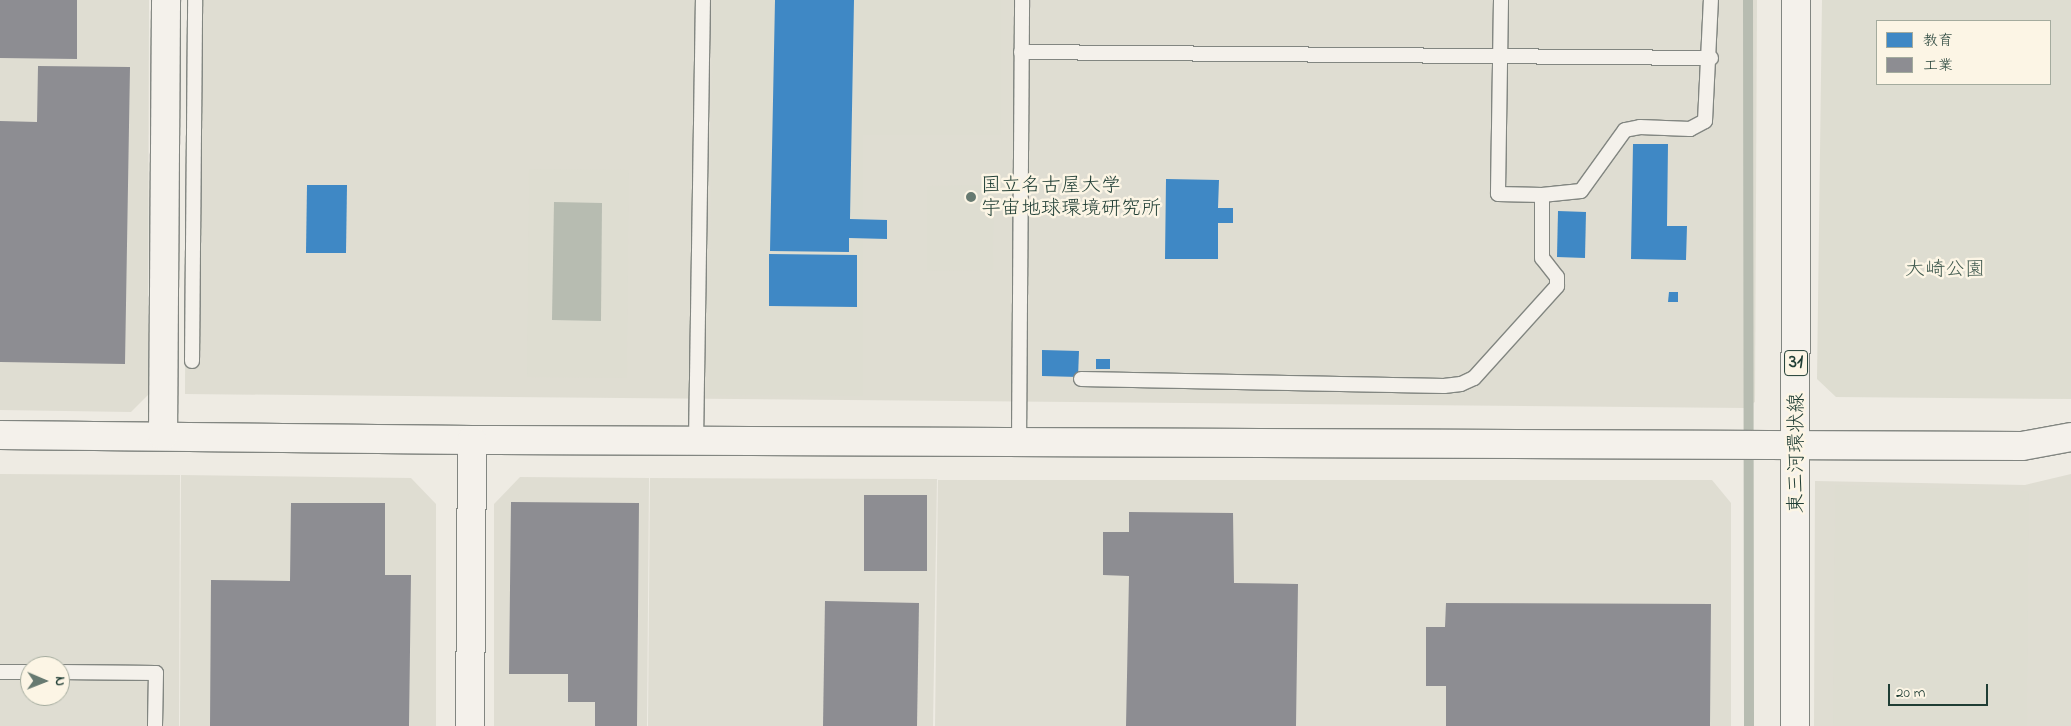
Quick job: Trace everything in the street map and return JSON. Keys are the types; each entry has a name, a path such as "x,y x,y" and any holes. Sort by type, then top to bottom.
{"street":[{"path":"163,436 166,0"},
{"name":"東三河環状線","path":"1795,726 1797,445 1796,0"},
{"path":"0,435 696,442 2022,446 2071,437"},
{"path":"470,726 472,440"}],"lane":[{"path":"192,361 195,0"},
{"path":"696,442 703,0"},
{"path":"1018,442 1022,0"},
{"path":"1501,0 1498,194 1542,195 1581,191 1625,130 1640,126 1700,126 1705,121 1711,58 1712,0"},
{"path":"1021,52 1711,58"},
{"path":"1082,379 1444,386 1461,384 1474,378 1557,286 1557,277 1542,258 1542,195"},
{"path":"0,672 20,672"},
{"path":"70,672 156,673 155,726"}],"shaded area":[{"path":"0,0 149,0 148,395 131,412 0,410"},
{"name":"国立名古屋大学 宇宙地球環境研究所","path":"187,0 1757,0 1755,402 1745,408 185,394"},
{"path":"554,202 602,203 601,321 552,320"},
{"path":"0,474 180,475 179,726 0,726"},
{"path":"2071,474 2071,726 1814,726 1815,481 2025,485"},
{"path":"181,475 411,478 436,504 436,726 180,726"},
{"path":"520,477 649,478 647,726 494,726 494,504"},
{"path":"650,478 937,479 933,726 648,726"},
{"path":"938,480 1712,480 1731,503 1731,726 935,726"}],"green space":[{"path":"713,0 1001,0 1001,135 863,135 863,396 709,395"},
{"name":"大崎公園","path":"1822,0 2071,0 2071,399 1836,397 1817,379"},
{"path":"529,169 629,170 627,378 527,377"},
{"path":"994,185 993,270 927,271 927,186"},
{"path":"1835,485 2029,491 2027,726 1833,726"}],"building: 教育":[{"path":"775,0 854,0 850,219 887,220 887,239 849,238 849,252 770,251"},
{"path":"1633,144 1668,144 1667,226 1687,226 1686,260 1631,259"},
{"path":"1166,179 1219,180 1218,208 1233,208 1233,223 1218,223 1218,259 1165,259"},
{"path":"307,185 347,185 346,253 306,253"},
{"path":"1558,211 1586,212 1585,258 1557,257"},
{"path":"769,254 857,255 857,307 769,306"},
{"path":"1669,292 1678,292 1678,302 1668,302"},
{"path":"1042,350 1079,351 1078,377 1042,376"},
{"path":"1096,359 1110,359 1110,369 1096,369"}],"building: 工業":[{"path":"0,0 77,0 77,59 0,58"},
{"path":"38,66 130,67 125,364 0,362 0,121 37,122"},
{"path":"864,495 927,495 927,571 864,571"},
{"path":"511,502 639,503 637,726 595,726 595,702 568,702 568,674 509,674"},
{"path":"291,503 385,503 385,575 411,575 409,726 210,726 211,580 290,581"},
{"path":"1129,512 1233,513 1234,583 1298,584 1296,726 1126,726 1129,576 1103,575 1103,532 1129,532"},
{"path":"825,601 919,603 917,726 823,726"},
{"path":"1446,603 1711,604 1710,726 1446,726 1446,686 1426,686 1426,627 1445,627"}],"waterway":[{"path":"1748,0 1749,726"}],"place":[{"name":"国立名古屋大学 宇宙地球環境研究所","path":"971,197"}]}
